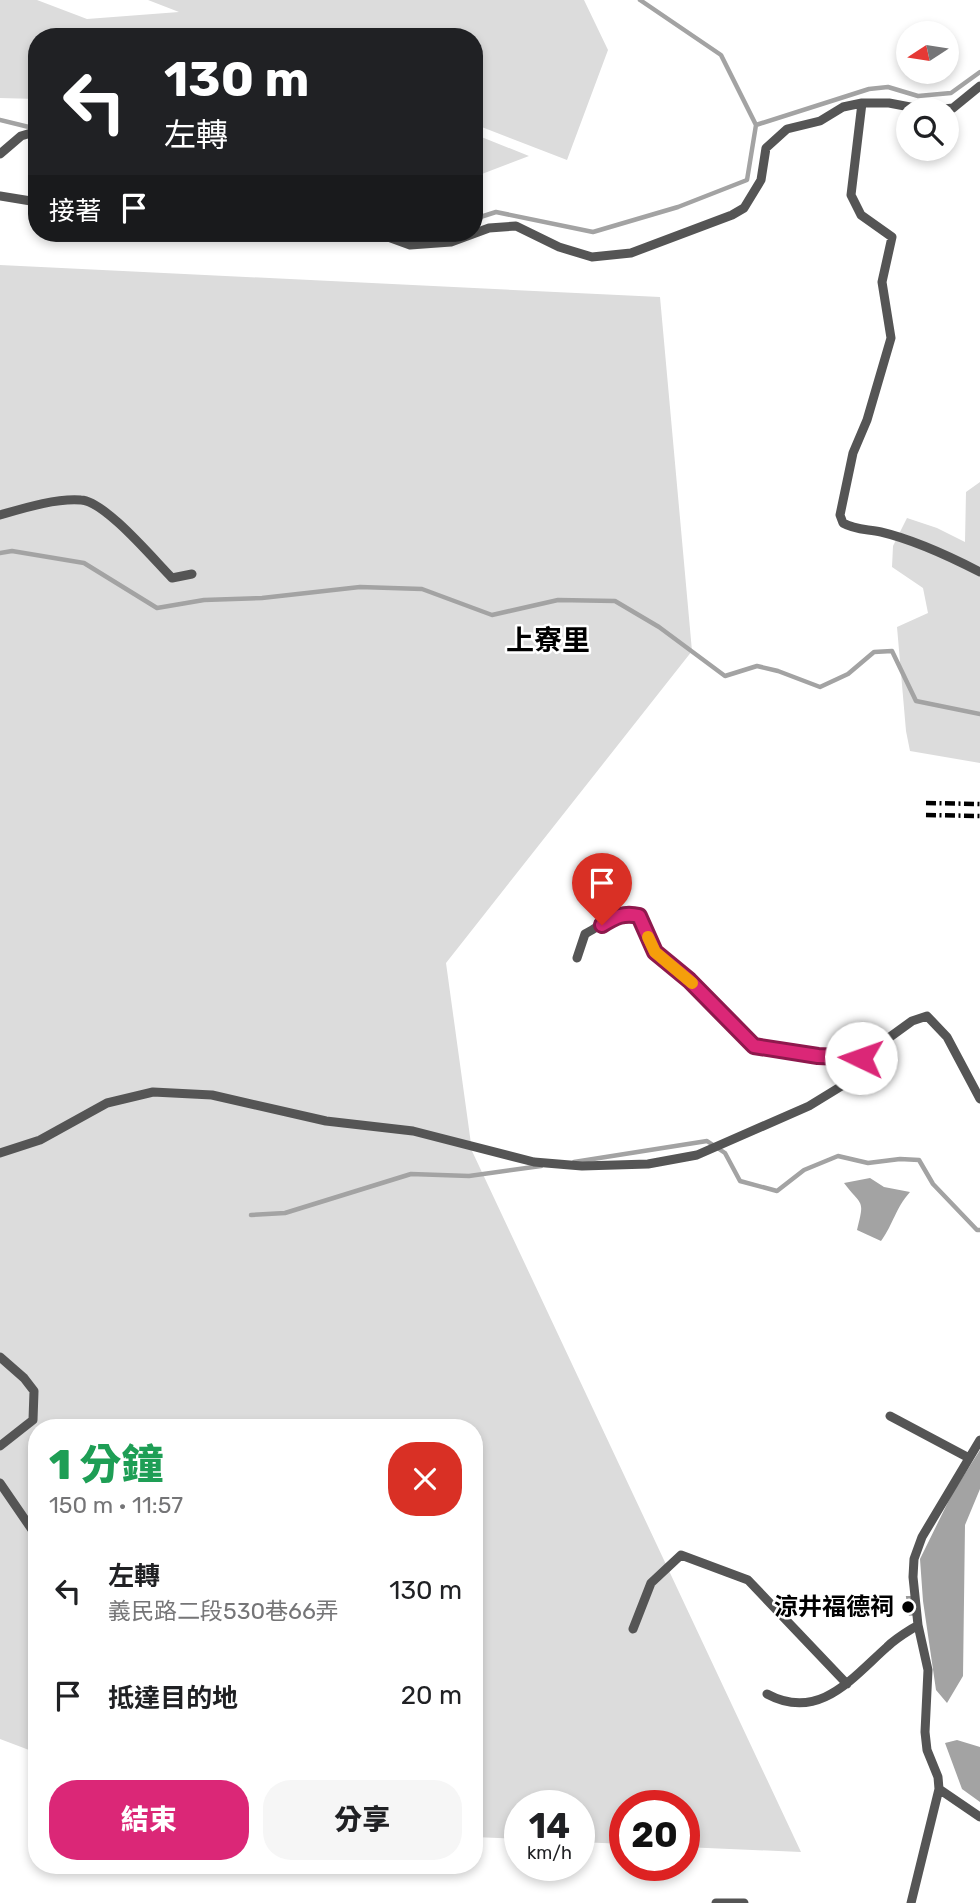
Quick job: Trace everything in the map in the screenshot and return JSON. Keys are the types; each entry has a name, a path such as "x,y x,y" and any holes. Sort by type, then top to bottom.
{"lane":[{"path":"959,103 980,86"},
{"path":"483,230 516,226 559,247 592,257 631,253 744,208 761,180 766,148 787,129 820,121 843,107 862,103 896,104"},
{"path":"862,103 851,195 861,215 892,237 882,282 891,338 867,420 853,453 840,515 843,523 852,529 881,532 943,553 980,572"},
{"path":"0,154 21,136 28,134"},
{"path":"0,196 28,201"},
{"path":"402,242 410,245 451,242"},
{"path":"0,516 31,506 83,499 108,513 172,578 192,574"},
{"path":"577,958 585,934 619,915 639,916 655,952 689,980 754,1046 818,1056 861,1058"},
{"path":"0,1153 40,1140 107,1103 153,1092 212,1095 326,1121 413,1131 534,1162 582,1166 648,1164 697,1155 809,1106 840,1087 861,1058 912,1021 927,1016 947,1037 980,1098"},
{"path":"0,1357 24,1378 34,1391 33,1419"},
{"path":"890,1416 968,1458"},
{"path":"0,1446 28,1424"},
{"path":"911,1903 939,1789 938,1777 927,1750 925,1732 928,1670 918,1625 913,1577 917,1548 980,1440"},
{"path":"0,1483 28,1524"},
{"path":"633,1629 651,1583 681,1555 748,1580 847,1684"},
{"path":"767,1694 780,1701 810,1704 847,1684 889,1644 918,1625"},
{"path":"939,1789 980,1817"},
{"path":"716,1903 744,1903"}],"shaded area":[{"path":"0,0 37,0 87,19 179,12 148,0 584,0 608,50 567,160 483,127 483,28 28,28 28,99 0,98"},
{"path":"483,138 529,156 483,174"},
{"path":"0,265 660,297 692,651 446,963 472,1151 801,1852 700,1848 700,1790 609,1790 609,1843 595,1843 595,1790 504,1790 504,1838 483,1837 483,1419 28,1419 28,1750 0,1739"},
{"path":"980,482 980,763 910,751 897,627 928,613 923,588 892,567 893,546 907,518 937,528 965,542 966,492"},
{"path":"870,1178 884,1187 910,1192 881,1241 857,1230 861,1207 844,1183"},
{"path":"980,1450 980,1489 965,1525 963,1676 947,1703 936,1690 923,1601 920,1559 952,1494"},
{"path":"957,1740 980,1747 980,1802 962,1789 945,1743"}],"building":[{"name":"涼井福德祠","path":"907,1597 911,1597 914,1614 910,1614 909,1610 904,1611 903,1604 908,1603"}],"waterway":[{"path":"640,0 721,55 756,125"},
{"path":"483,216 496,212 593,232 678,207 747,180 756,125 869,89 888,87 918,96 951,93 980,72"},
{"path":"0,120 28,127"},
{"path":"0,553 12,551 84,563 157,608 204,600 262,598 360,587 422,589 492,615 558,600 615,601 659,627 725,676 757,666 820,687 848,674 874,652 892,651 916,701 980,714"},
{"path":"574,1162 707,1141 725,1153 740,1181 777,1191 804,1170 838,1156 868,1163 900,1159 919,1160 933,1184 980,1230"},
{"path":"251,1215 285,1213 411,1174 469,1176 541,1166"}],"railway":[{"path":"926,803 980,804"},
{"path":"926,815 980,816"}],"slow traffic":[{"path":"648,937 655,952 692,983"}],"place":[{"name":"涼井福德祠","path":"908,1607"}],"district":[{"name":"上寮里","path":"548,640"}],"route":[{"path":"602,925 619,915 639,916 655,952 689,980 754,1046 818,1056 861,1058"}]}
